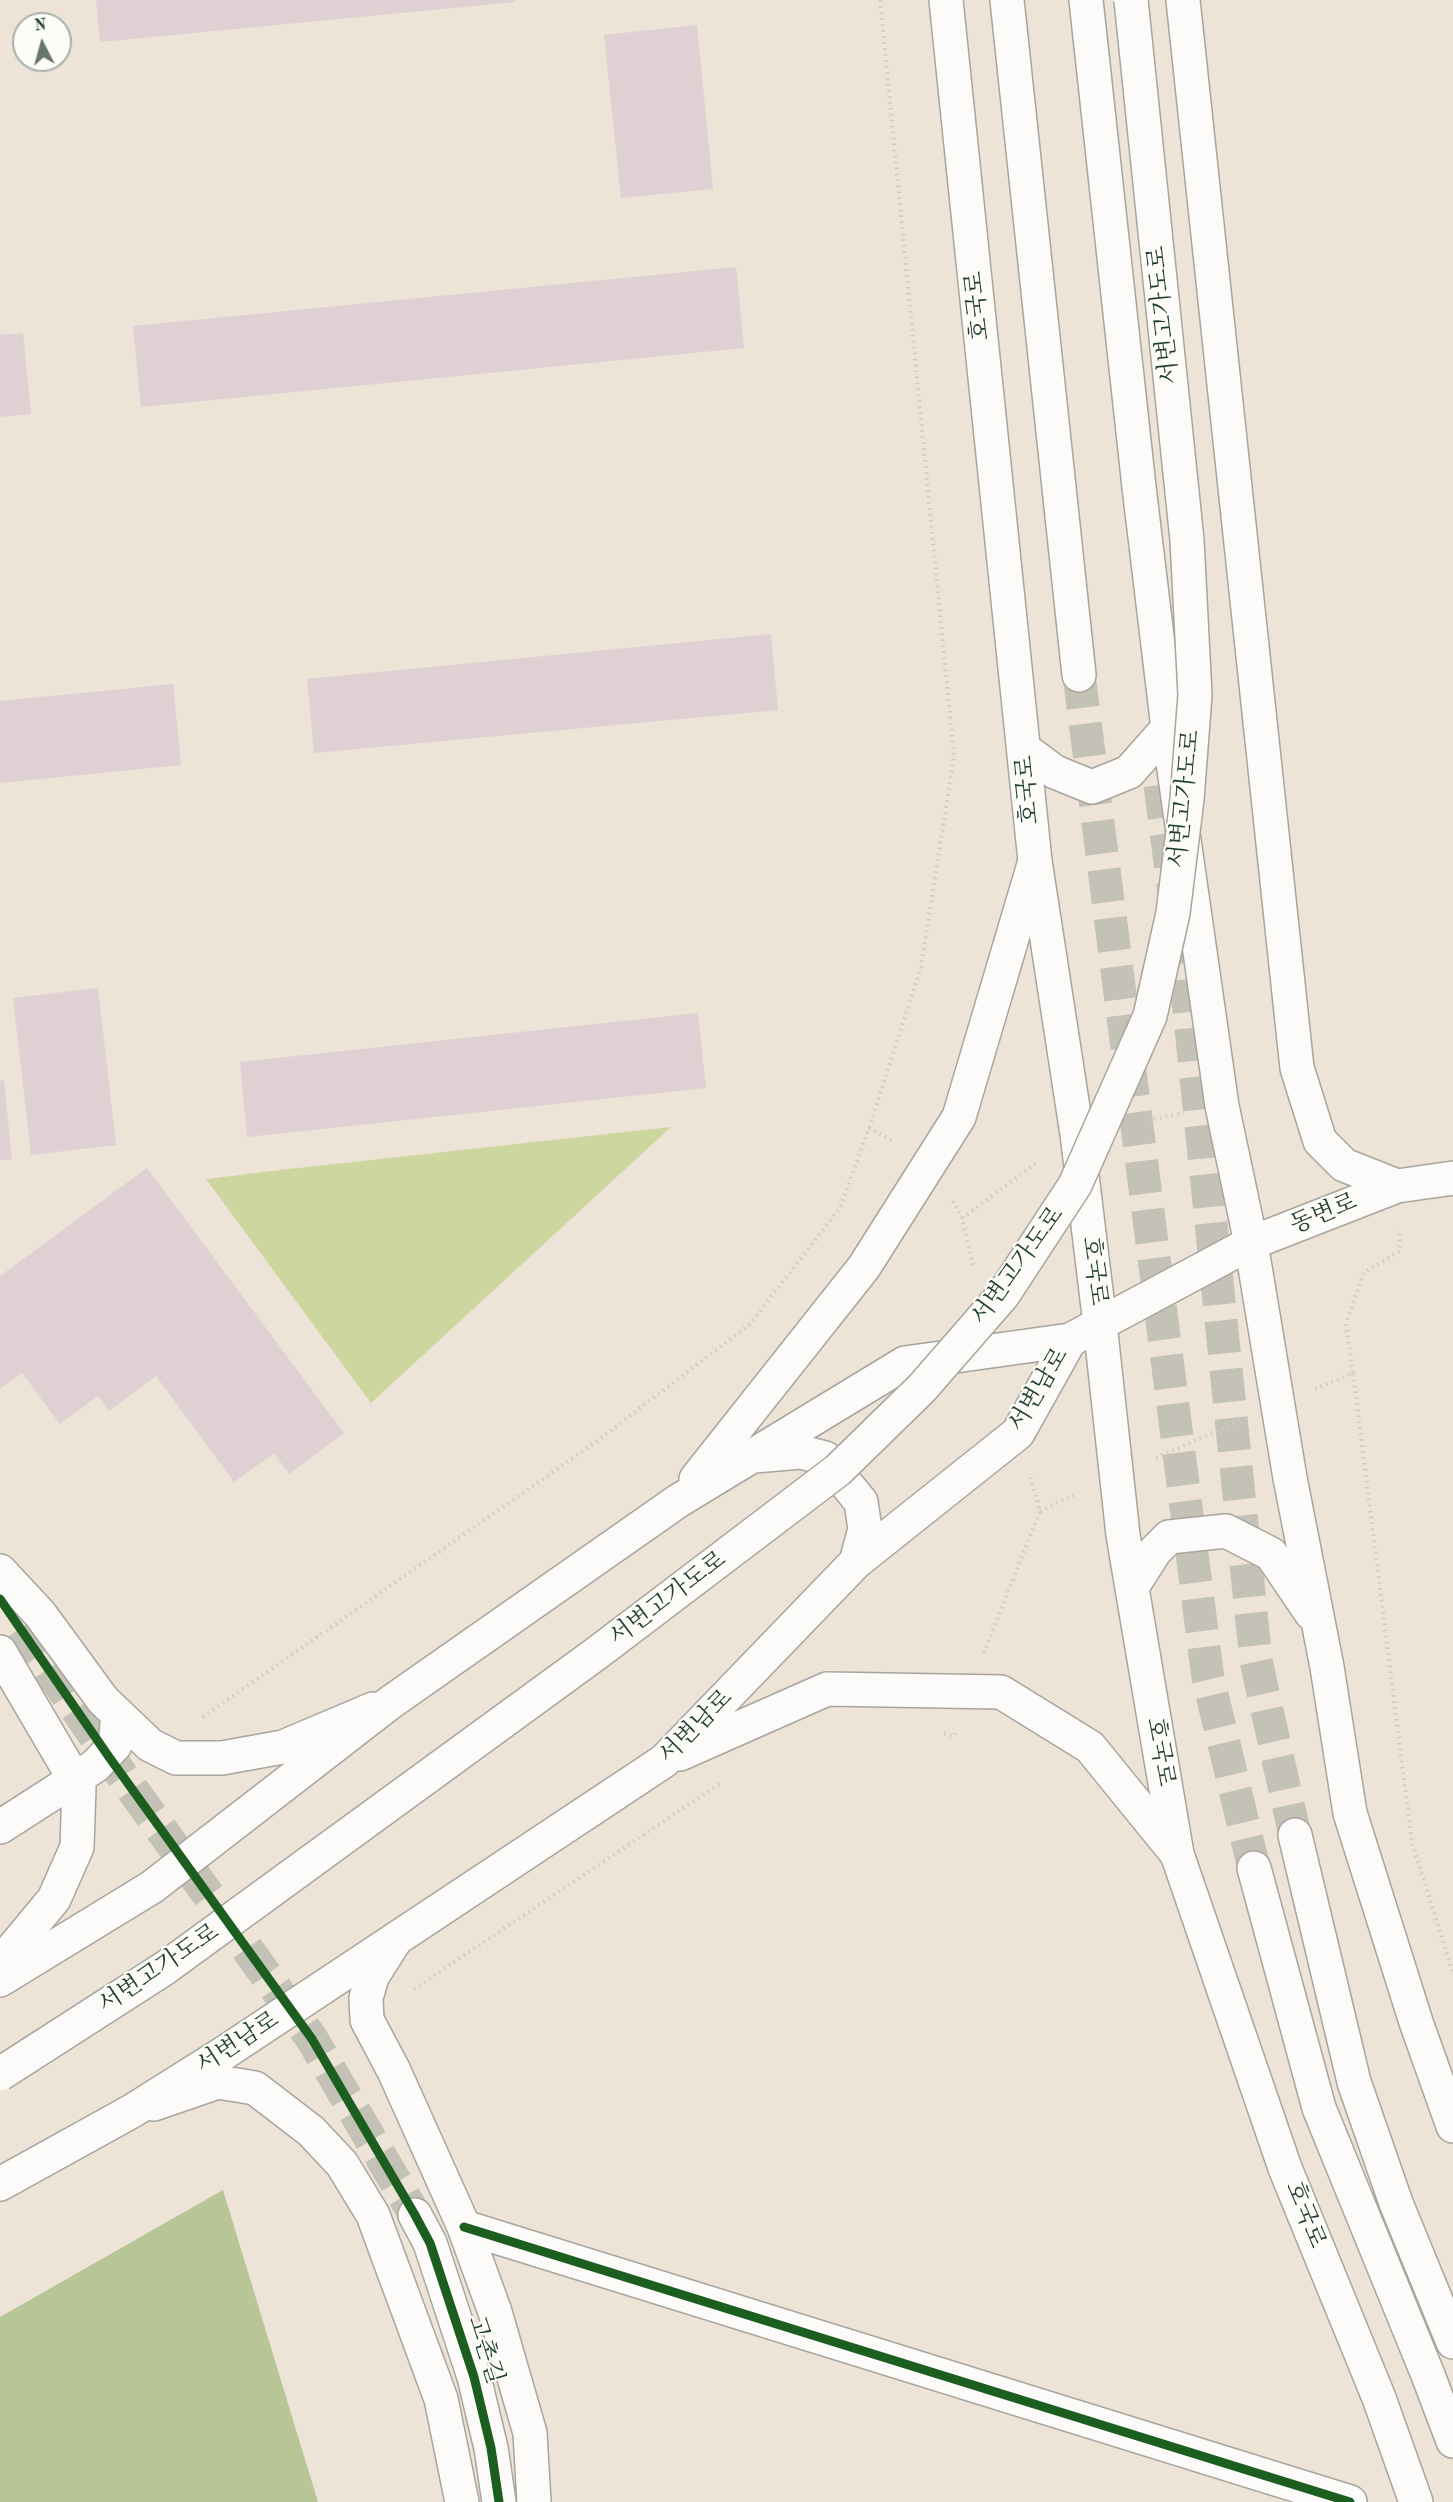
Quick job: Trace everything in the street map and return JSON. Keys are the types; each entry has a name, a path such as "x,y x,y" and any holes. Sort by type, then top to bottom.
{"main road":[{"name":"호국로","path":"946,0 1035,861 1077,1134 1123,1535 1177,1854 1285,2168 1379,2398 1416,2502"},
{"path":"1007,0 1079,675"},
{"path":"1086,0 1137,476 1168,728 1222,1106 1251,1243 1350,1813 1416,2022 1453,2126"},
{"path":"1090,42 1107,0"},
{"name":"서변고가도로","path":"0,2074 174,1961 597,1653 838,1470 922,1388 1003,1295 1075,1185 1150,1016 1173,913 1187,799 1195,695 1187,540 1131,0"},
{"path":"1183,0 1297,1068 1320,1141 1344,1165 1397,1186 1453,1179"},
{"path":"1024,749 1055,772 1092,787 1129,772 1168,728"},
{"path":"678,1501 864,1267 959,1117 1035,861"},
{"name":"동변로","path":"1070,1341 1251,1243 1397,1186"},
{"name":"서변남로","path":"0,1980 152,1887 391,1702 678,1501 748,1456 905,1363 1070,1341"},
{"name":"서변남로","path":"0,2184 132,2111 664,1761 856,1562 1018,1433 1070,1341"},
{"path":"748,1456 801,1452 825,1458 861,1502 865,1529 856,1562"},
{"path":"1132,1587 1155,1551 1169,1537 1226,1531 1271,1554 1319,1625"},
{"path":"0,1571 40,1614 103,1701 150,1745 176,1758 222,1758 283,1747 391,1702"},
{"path":"0,1599 21,1628"},
{"path":"0,1652 79,1787 77,1847 54,1899 0,1964"},
{"path":"664,1761 827,1689 1001,1692 1090,1747 1177,1854"},
{"path":"0,1827 95,1766 115,1745 118,1715"},
{"path":"1295,1835 1354,2082 1396,2203 1453,2342"},
{"path":"1254,1868 1319,2108 1453,2441"},
{"path":"396,1939 372,1977 366,1998 367,2020 394,2071 464,2228 495,2312 530,2433 534,2502"},
{"path":"132,2111 218,2082 255,2088 311,2130 342,2164 373,2215 441,2399 462,2502"},
{"name":"고촌길","path":"415,2215 430,2243 474,2377 491,2448 499,2502"},
{"path":"464,2228 1350,2502"}],"path":[{"path":"198,1721 597,1441 750,1324 840,1208 869,1128 921,968 954,756 880,0"}],"green space":[{"path":"671,1127 371,1403 206,1179 280,1170"},
{"path":"223,2190 318,2502 0,2502 0,2317"}],"building":[{"path":"96,0 515,0 515,2 100,42"},
{"path":"697,25 713,189 621,198 604,35"},
{"path":"736,267 744,348 141,407 133,326"},
{"path":"23,333 31,414 0,417 0,335"},
{"path":"771,634 778,710 314,753 307,679"},
{"path":"173,684 181,765 0,783 0,701"},
{"path":"98,988 116,1145 31,1155 13,998"},
{"path":"698,1013 706,1088 247,1137 240,1062"},
{"path":"4,1080 12,1159 0,1160 0,1081"},
{"path":"147,1168 344,1433 289,1474 274,1453 234,1482 156,1376 109,1411 98,1396 60,1424 22,1373 0,1389 0,1276"}],"tunnel":[{"path":"1079,675 1208,1678 1254,1868"},
{"path":"1160,785 1189,1009 1256,1661 1295,1835"},
{"path":"21,1628 109,1757 312,2039 415,2215"}],"cycle path":[{"path":"0,1599 109,1757 312,2039 415,2215 430,2243 474,2377 491,2448 499,2502"},
{"path":"464,2227 1350,2502"}]}
